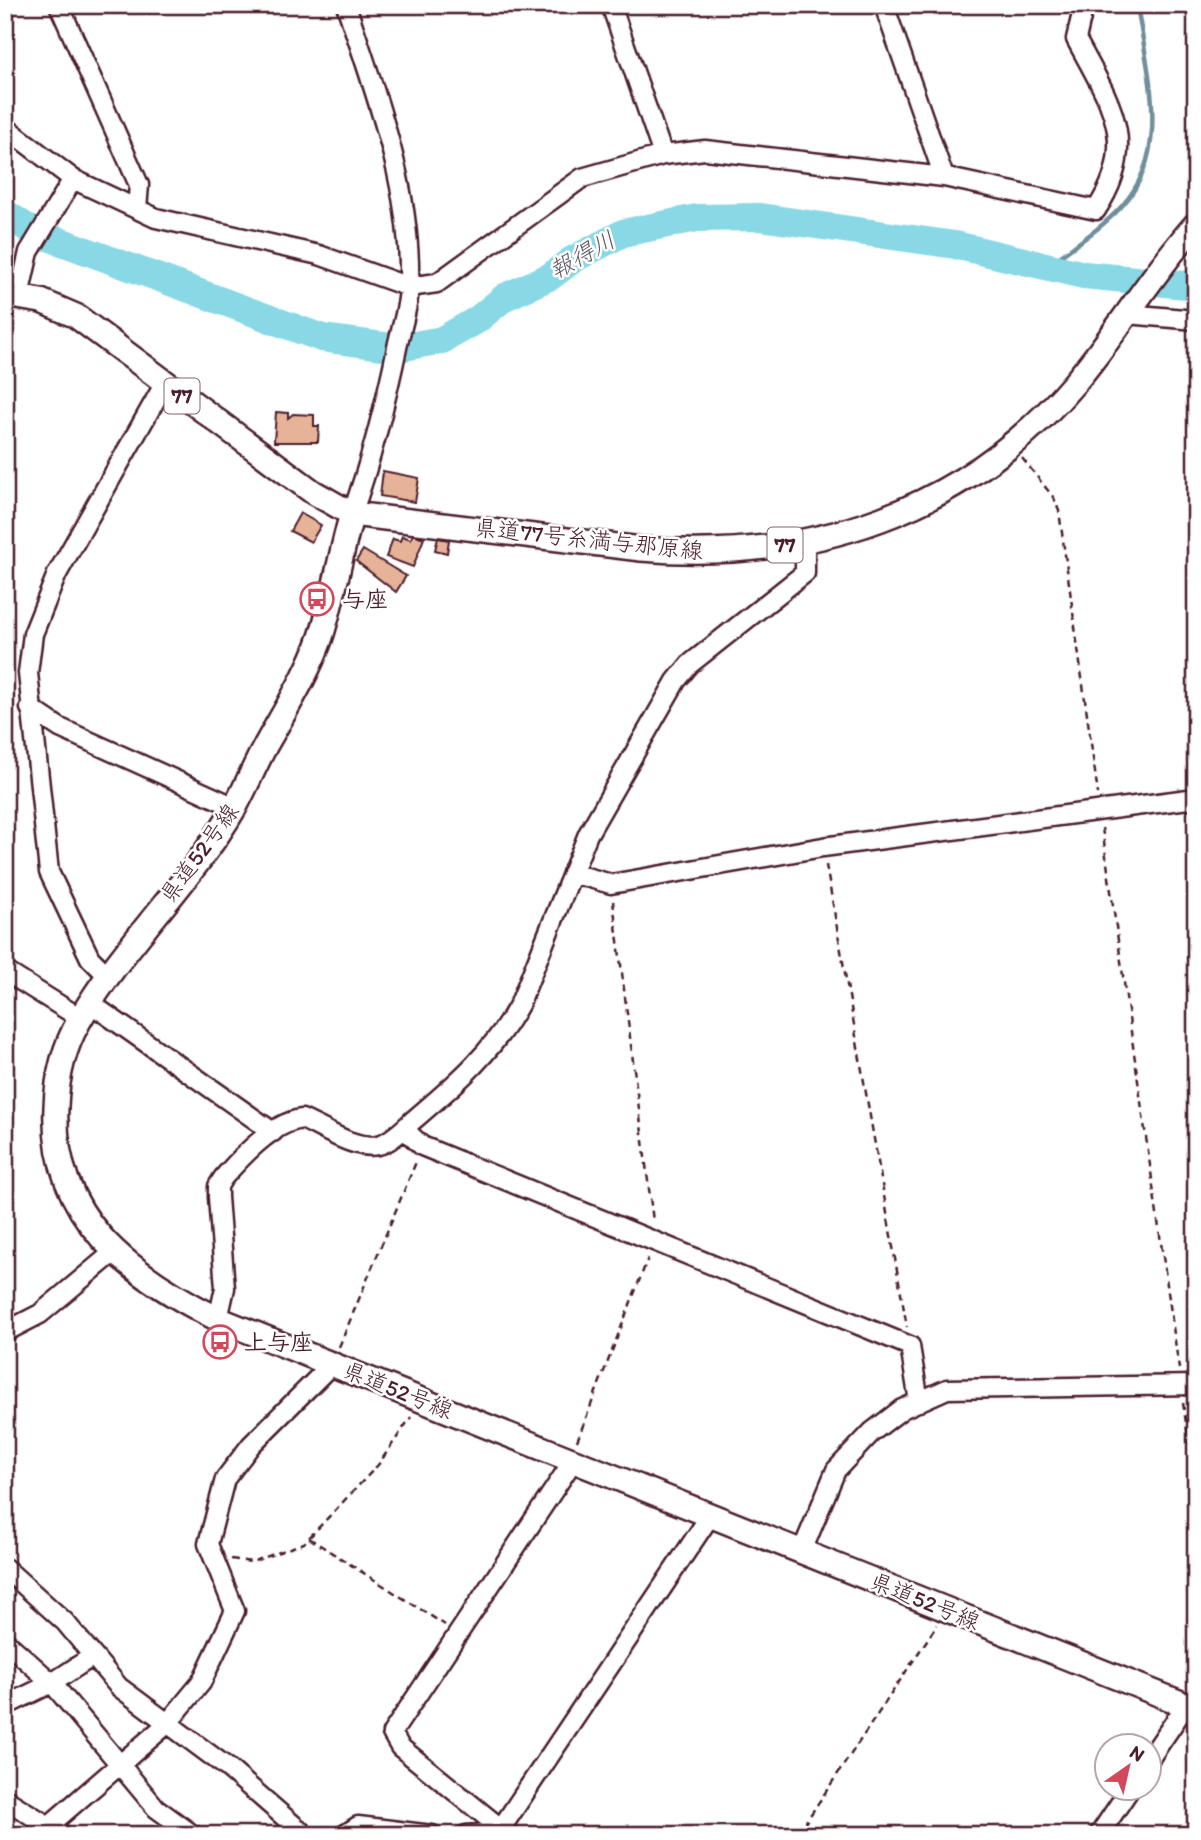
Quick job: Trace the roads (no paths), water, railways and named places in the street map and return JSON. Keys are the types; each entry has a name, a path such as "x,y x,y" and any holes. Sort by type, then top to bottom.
{"main road":[{"name":"県道77号糸満与那原線","path":"12,296 58,307 76,316 320,497 352,514 674,552 758,549 805,542 863,527 910,507 961,480 1011,444 1077,380 1191,230"},
{"name":"県道52号線","path":"352,514 321,636 297,690 235,807 108,976 85,1011 59,1077 57,1145 68,1188 90,1224 114,1252 177,1298 218,1319 1191,1707"}],"street":[{"path":"59,5 139,185 137,209"},
{"path":"346,5 384,122 399,183 406,224 408,295 390,386 352,514"},
{"path":"611,5 663,155"},
{"path":"884,5 944,177"},
{"path":"5,127 69,183 156,218 319,255 408,295 437,284 582,178 663,155 705,150 944,177 1096,211 1112,186 1119,152 1114,111 1076,39 1084,5"},
{"path":"12,296 29,252 69,183"},
{"path":"1132,306 1196,320"},
{"path":"108,976 90,958 49,872 28,673 33,634 57,574 165,383"},
{"path":"218,1319 225,1288 218,1186 229,1171 273,1132 289,1122 302,1119 365,1145 379,1145 404,1129 467,1076 505,1028 526,989 588,834 681,672 804,573 805,542"},
{"path":"30,708 60,728 235,807"},
{"path":"572,873 611,884 823,848 1196,798"},
{"path":"5,971 85,1011 273,1132"},
{"path":"404,1129 422,1146 910,1346 919,1402"},
{"path":"7,1329 40,1314 114,1252"},
{"path":"5,1799 50,1831 167,1724 201,1683 235,1611 208,1544 225,1479 251,1445 332,1364"},
{"path":"802,1551 836,1469 872,1432 902,1409 947,1389 1188,1386"},
{"path":"505,1831 400,1747 392,1733 566,1470 569,1460"},
{"path":"466,1835 505,1831 710,1516"},
{"path":"5,1568 53,1609 119,1687 228,1768 305,1835"},
{"path":"5,1641 52,1683 156,1808 192,1835"},
{"path":"5,1706 52,1683 93,1656"},
{"path":"1162,1744 1191,1707"},
{"path":"1099,1835 1122,1801"},
{"path":"344,1835 358,1826 432,1835"}],"waterway":[{"path":"1045,268 1121,207 1137,185 1147,161 1152,136 1152,110 1137,5"},
{"name":"報得川","path":"5,213 32,231 322,338 399,348 442,340 477,320 505,297 551,276 572,260 623,233 697,218 760,217 955,245 1084,275 1196,286"}],"place":[{"name":"与座","path":"317,599"},
{"name":"上与座","path":"220,1342"}]}
